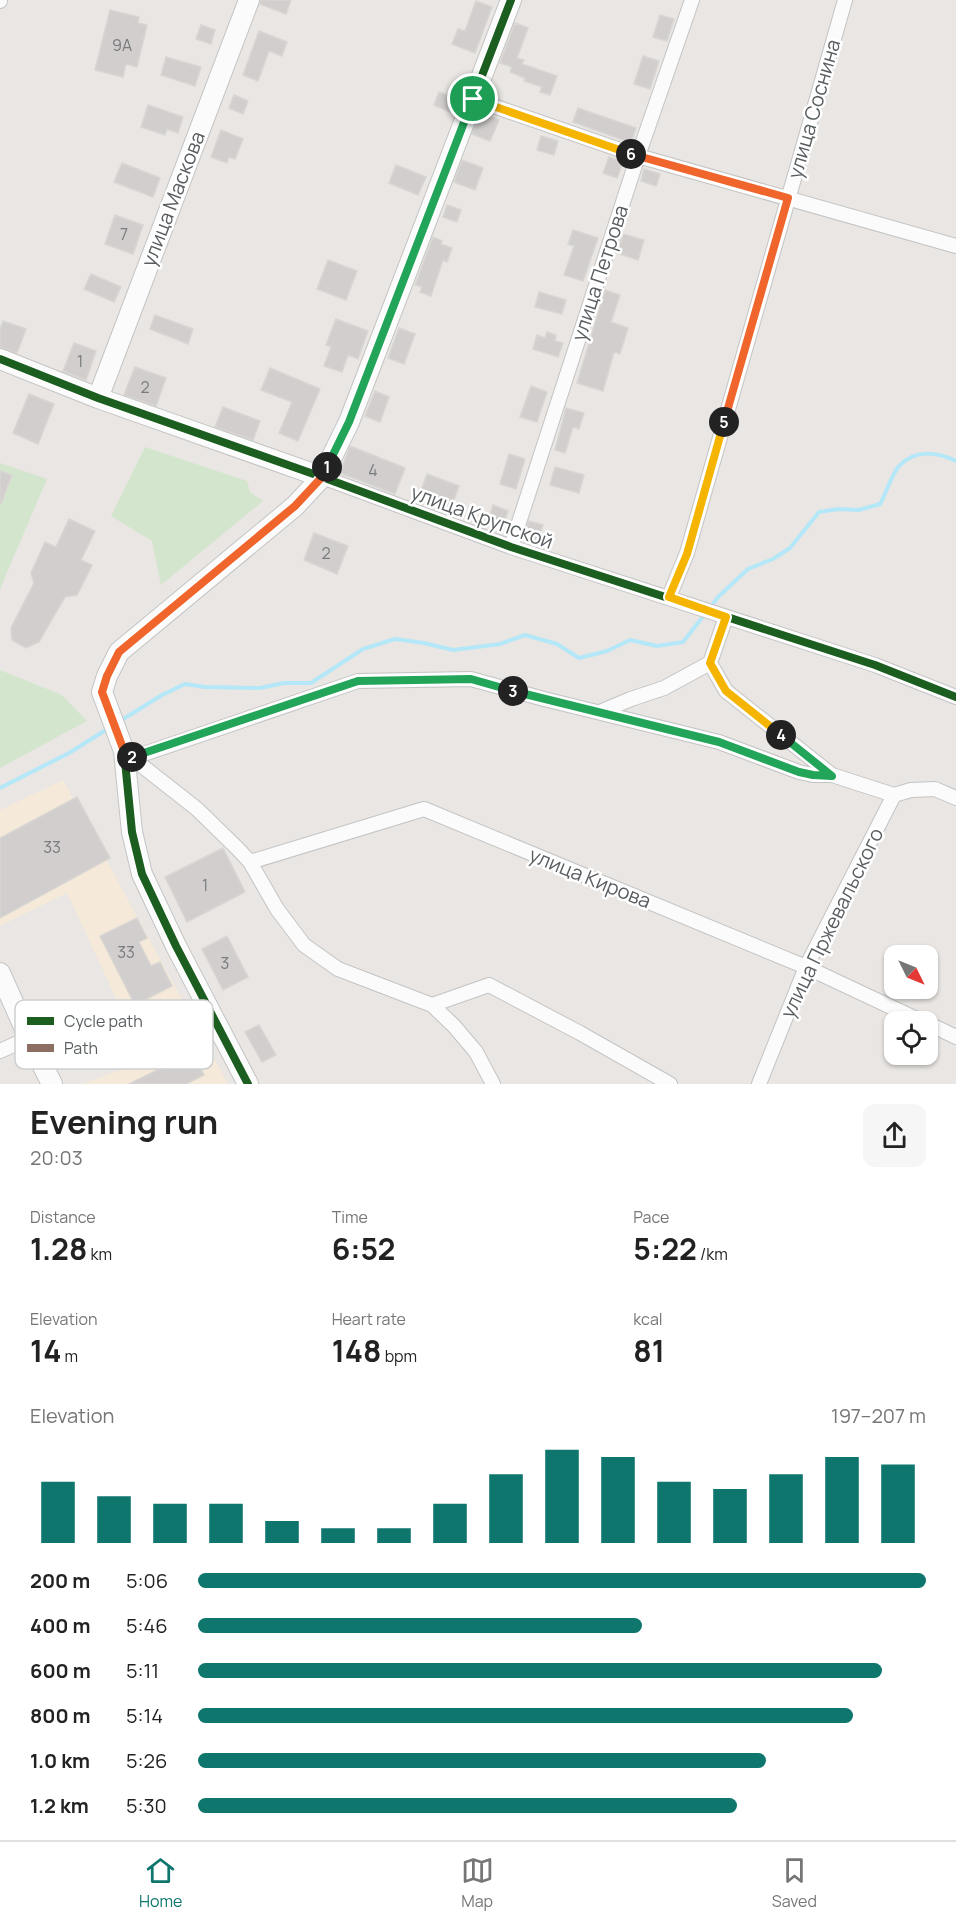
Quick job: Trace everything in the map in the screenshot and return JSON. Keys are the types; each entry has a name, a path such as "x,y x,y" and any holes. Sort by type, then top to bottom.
{"street":[{"name":"улица Маскова","path":"98,398 249,0"},
{"path":"204,1000 142,874 132,832 124,748 102,692 119,652 295,506 322,477 349,422 511,0"},
{"name":"улица Петрова","path":"511,547 638,156 692,0"},
{"name":"улица Соснина","path":"669,597 687,554 845,0"},
{"path":"473,99 638,156 956,246"},
{"name":"улица Крупской","path":"0,359 98,398 511,547 669,597 955,693"},
{"path":"600,712 664,688 710,663 726,617"},
{"path":"710,663 726,691 832,776"},
{"path":"124,748 358,681 471,679 719,742 799,772 832,776 894,795 911,789 935,789 956,798"},
{"path":"124,748 197,809 250,862 277,909 304,945 338,969 432,1005 476,1052 493,1084"},
{"name":"улица Пржевальского","path":"759,1084 806,967 894,795"},
{"name":"улица Кирова","path":"250,862 424,809 806,967 901,1011"},
{"path":"0,973 15,1008"},
{"path":"432,1005 489,985 670,1084"},
{"path":"213,1017 248,1084"},
{"name":"улица Кирова","path":"938,1028 956,1037"},
{"path":"0,1051 15,1044"},
{"path":"44,1069 51,1084"}],"shaded area":[{"path":"63,780 182,1000 117,1000 67,893 0,926 0,810"},
{"path":"213,1056 228,1084 82,1084 123,1069 213,1069"}],"green space":[{"path":"145,447 247,481 250,492 263,501 161,585 152,541 111,516"},
{"path":"0,463 47,479 0,589"},
{"path":"0,670 62,695 87,721 0,768"}],"building":[{"path":"261,0 291,0 286,14 260,4"},
{"path":"476,1 492,7 475,53 452,44 458,29 465,31"},
{"path":"110,10 139,17 138,23 147,25 137,67 126,64 123,77 95,70"},
{"path":"660,15 674,19 667,41 653,37"},
{"path":"515,23 528,28 517,58 524,60 522,64 557,76 550,95 540,92 542,87 524,81 525,78 510,72 512,67 500,63"},
{"path":"201,25 215,30 211,44 196,39"},
{"path":"259,31 287,42 282,56 269,51 258,81 243,75"},
{"path":"643,56 659,61 650,89 634,84"},
{"path":"166,57 201,67 195,86 161,75"},
{"path":"439,92 455,98 450,112 434,105"},
{"path":"234,95 248,101 243,114 229,108"},
{"path":"148,105 183,117 178,133 167,129 165,135 141,127"},
{"path":"578,108 636,128 631,143 573,122"},
{"path":"481,112 499,120 490,141 472,134"},
{"path":"221,130 243,139 235,159 229,157 227,163 211,157"},
{"path":"541,136 558,141 554,155 537,150"},
{"path":"609,157 623,162 617,178 603,173"},
{"path":"462,160 483,168 475,190 454,182"},
{"path":"122,163 160,178 153,197 114,182"},
{"path":"396,165 426,177 418,195 389,183"},
{"path":"644,169 660,174 656,186 641,181"},
{"path":"447,205 461,210 457,222 443,217"},
{"path":"115,215 143,225 133,254 105,244"},
{"path":"573,230 598,238 583,281 564,275 574,246 568,244"},
{"path":"623,234 644,240 638,260 617,253"},
{"path":"433,237 442,241 441,244 452,248 447,262 443,260 431,296 420,292 422,287 415,285"},
{"path":"328,260 357,271 346,300 317,289"},
{"path":"91,274 121,287 114,302 84,289"},
{"path":"605,290 620,295 611,322 628,328 620,354 614,352 603,391 577,383"},
{"path":"539,292 566,300 562,314 535,307"},
{"path":"155,315 193,329 188,344 150,329"},
{"path":"336,319 368,331 358,359 348,355 342,372 324,366 331,347 326,345"},
{"path":"3,321 26,329 17,353 0,347 0,329"},
{"path":"399,328 415,334 404,364 388,358"},
{"path":"547,332 556,335 555,341 563,343 558,357 533,349 537,335 545,338"},
{"path":"74,343 96,351 86,380 63,371"},
{"path":"135,367 166,378 156,406 124,395"},
{"path":"270,368 320,389 298,441 279,433 292,402 261,390"},
{"path":"531,386 547,392 537,422 520,417"},
{"path":"375,391 389,397 380,422 365,416"},
{"path":"29,394 54,404 38,444 13,433"},
{"path":"223,407 260,421 253,440 215,427"},
{"path":"566,408 584,413 579,429 573,427 565,453 555,450"},
{"path":"350,446 405,468 395,494 340,473"},
{"path":"509,454 525,459 516,489 500,484"},
{"path":"555,467 584,475 579,493 550,485"},
{"path":"0,471 12,475 1,504 0,504"},
{"path":"427,474 459,486 450,511 418,500"},
{"path":"493,505 508,511 502,529 487,524"},
{"path":"69,519 95,531 81,560 92,565 77,595 65,597 39,642 26,648 12,640 11,628 34,583 31,573 45,542 56,547"},
{"path":"529,521 543,525 537,542 523,538"},
{"path":"314,533 348,546 337,574 304,560"},
{"path":"77,797 110,858 0,918 0,838"},
{"path":"223,848 245,892 187,922 165,877"},
{"path":"137,918 147,938 139,942 151,966 160,962 172,986 145,1000 132,1000 100,936"},
{"path":"227,936 248,977 223,990 202,949"},
{"path":"259,1025 276,1055 262,1062 245,1032"},
{"path":"159,1069 201,1069 204,1075 186,1084 129,1084"}],"waterway":[{"path":"120,721 162,695 185,684 205,687 260,688 284,683 311,683 363,649 395,639 453,650 500,644 525,635 557,644 579,658 607,651 630,640 657,646 683,642 719,596 748,569 773,559 790,548 819,512 838,509 859,510 880,504 896,469 912,457 934,454 956,461"},
{"path":"0,788 69,753 109,728"}],"marked path":[{"path":"710,663 726,691 832,775"}],"cycle path":[{"path":"204,1000 142,874 132,832 124,751 102,692 119,652 295,506 322,477 349,422 511,0"},
{"path":"0,359 98,398 511,547 875,665 956,697"},
{"path":"213,1017 248,1084"}],"route":[{"path":"473,99 638,156 788,198 687,554 669,597 726,617 710,663 726,691 832,776 799,772 719,742 471,679 358,681 132,758 124,751 102,692 119,652 295,506 322,477 349,422 473,99"}]}
